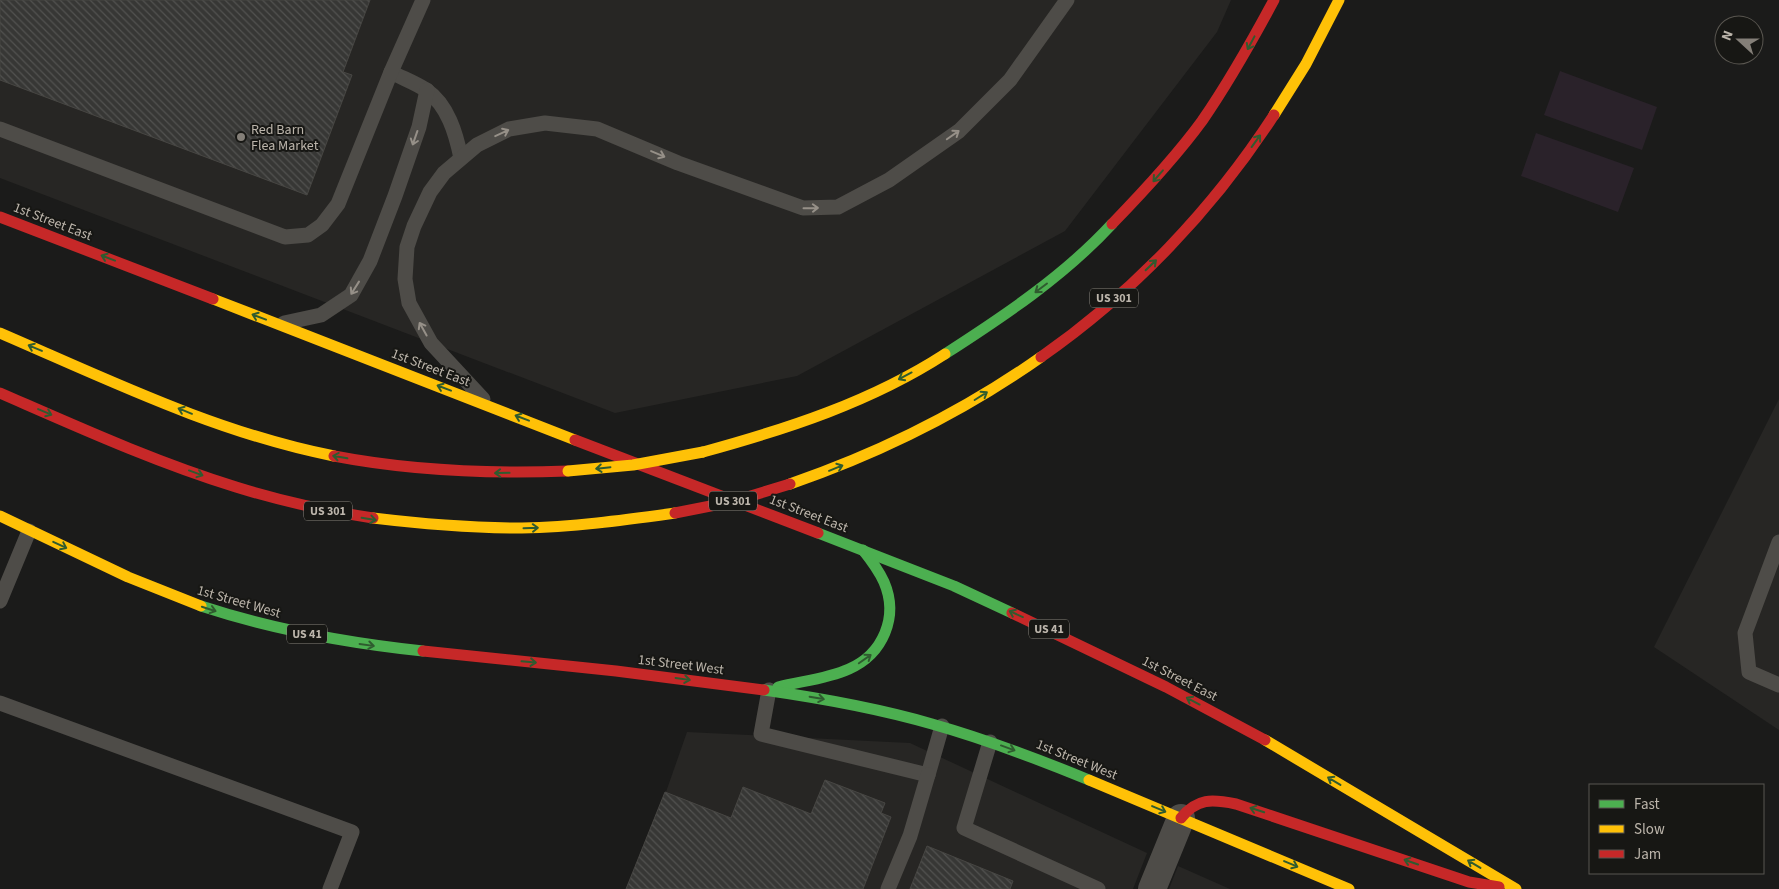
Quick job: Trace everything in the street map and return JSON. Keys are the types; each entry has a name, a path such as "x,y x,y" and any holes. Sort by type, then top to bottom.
{"main road":[{"path":"0,333 235,430 332,456 433,470 485,473 568,471 633,464 703,452 780,430 830,412 877,391 966,341 1047,283 1086,250 1121,216 1156,179 1189,139 1245,56 1274,0"},
{"name":"US 301","path":"0,393 134,449 223,483 304,506 372,519 422,525 529,529 590,525 675,513 731,502 831,470 926,427 970,404 1054,347 1127,287 1171,245 1205,208 1238,167 1296,81 1339,0"},
{"name":"1st Street East","path":"0,216 954,586 1042,626 1187,698 1285,752 1516,889"},
{"name":"1st Street West","path":"0,516 132,580 174,597 234,617 287,630 390,648 540,663 769,690 862,706 942,726 1091,780 1349,889"},
{"path":"769,690 850,668 862,662 881,645 889,623 889,600 886,586 880,574 863,550"},
{"path":"1181,818 1198,803 1223,800 1255,809 1469,882 1508,889"}],"street":[{"path":"1152,889 1181,818"}],"lane":[{"path":"0,128 285,237 308,235 322,226 338,204 391,72 423,0"},
{"path":"489,405 431,343 409,303 405,279 407,247 414,226 430,192 444,173 477,145 509,130 545,123 597,129 678,163 803,208 838,207 889,180 959,131 1010,80 1067,0"},
{"path":"391,72 427,90 444,109 456,136 461,158"},
{"path":"279,324 321,315 351,294 370,262 395,196 419,127 427,90"},
{"path":"0,601 29,531"},
{"path":"1779,542 1745,633 1749,672 1779,685"},
{"path":"769,690 761,734 928,775"},
{"path":"0,703 352,832 330,889"},
{"path":"888,889 910,836 942,726"},
{"path":"990,742 964,828 1098,889"}],"shaded area":[{"path":"0,0 1231,0 1217,32 1065,231 797,376 615,413 0,178"},
{"path":"1560,71 1657,107 1642,150 1544,115"},
{"path":"1536,133 1634,168 1618,212 1521,176"},
{"path":"1779,399 1779,730 1654,647"},
{"path":"687,732 910,743 1147,853 1133,889 632,889"},
{"path":"1178,866 1230,889 1169,889"}],"building":[{"name":"Red Barn Flea Market","path":"0,0 370,0 343,72 352,75 307,195 0,80"},
{"path":"825,780 885,803 881,813 891,817 863,889 626,889 665,792 731,818 743,787 811,814"},
{"path":"927,846 1013,881 1010,889 910,889"}],"traffic: fast":[{"path":"945,354 1011,310 1054,278 1112,224"},
{"path":"818,533 954,586 1012,613"},
{"path":"778,687 823,678 849,669 871,654 879,644 885,633 888,621 890,608 888,595 880,574 863,550"},
{"path":"201,606 284,629 367,644 423,651"},
{"path":"764,690 848,704 932,724 972,736 1089,780"}],"traffic: slow":[{"path":"1274,115 1306,64 1339,0"},
{"path":"213,299 575,440"},
{"path":"0,333 164,404 248,434 334,456"},
{"path":"703,452 797,424 858,400 917,371 945,354"},
{"path":"790,484 856,459 920,429 982,396 1041,357"},
{"path":"568,471 633,465 703,452"},
{"path":"373,518 448,525 522,528 580,525 675,513"},
{"path":"0,516 128,577 201,606"},
{"path":"1265,740 1516,889"},
{"path":"1089,780 1349,889"}],"traffic: jam":[{"path":"1112,224 1159,174 1202,121 1240,61 1274,0"},
{"path":"1041,357 1108,305 1169,247 1225,183 1274,115"},
{"path":"0,217 213,299"},
{"path":"0,393 176,467 287,501 373,518"},
{"path":"575,440 818,533"},
{"path":"334,456 392,465 480,472 568,471"},
{"path":"675,513 731,502 790,484"},
{"path":"1012,613 1166,687 1265,740"},
{"path":"423,651 616,671 764,690"},
{"path":"1181,818 1187,811 1199,803 1220,801 1236,804 1469,882 1499,887"}],"place":[{"name":"Red Barn Flea Market","path":"241,137"}]}
